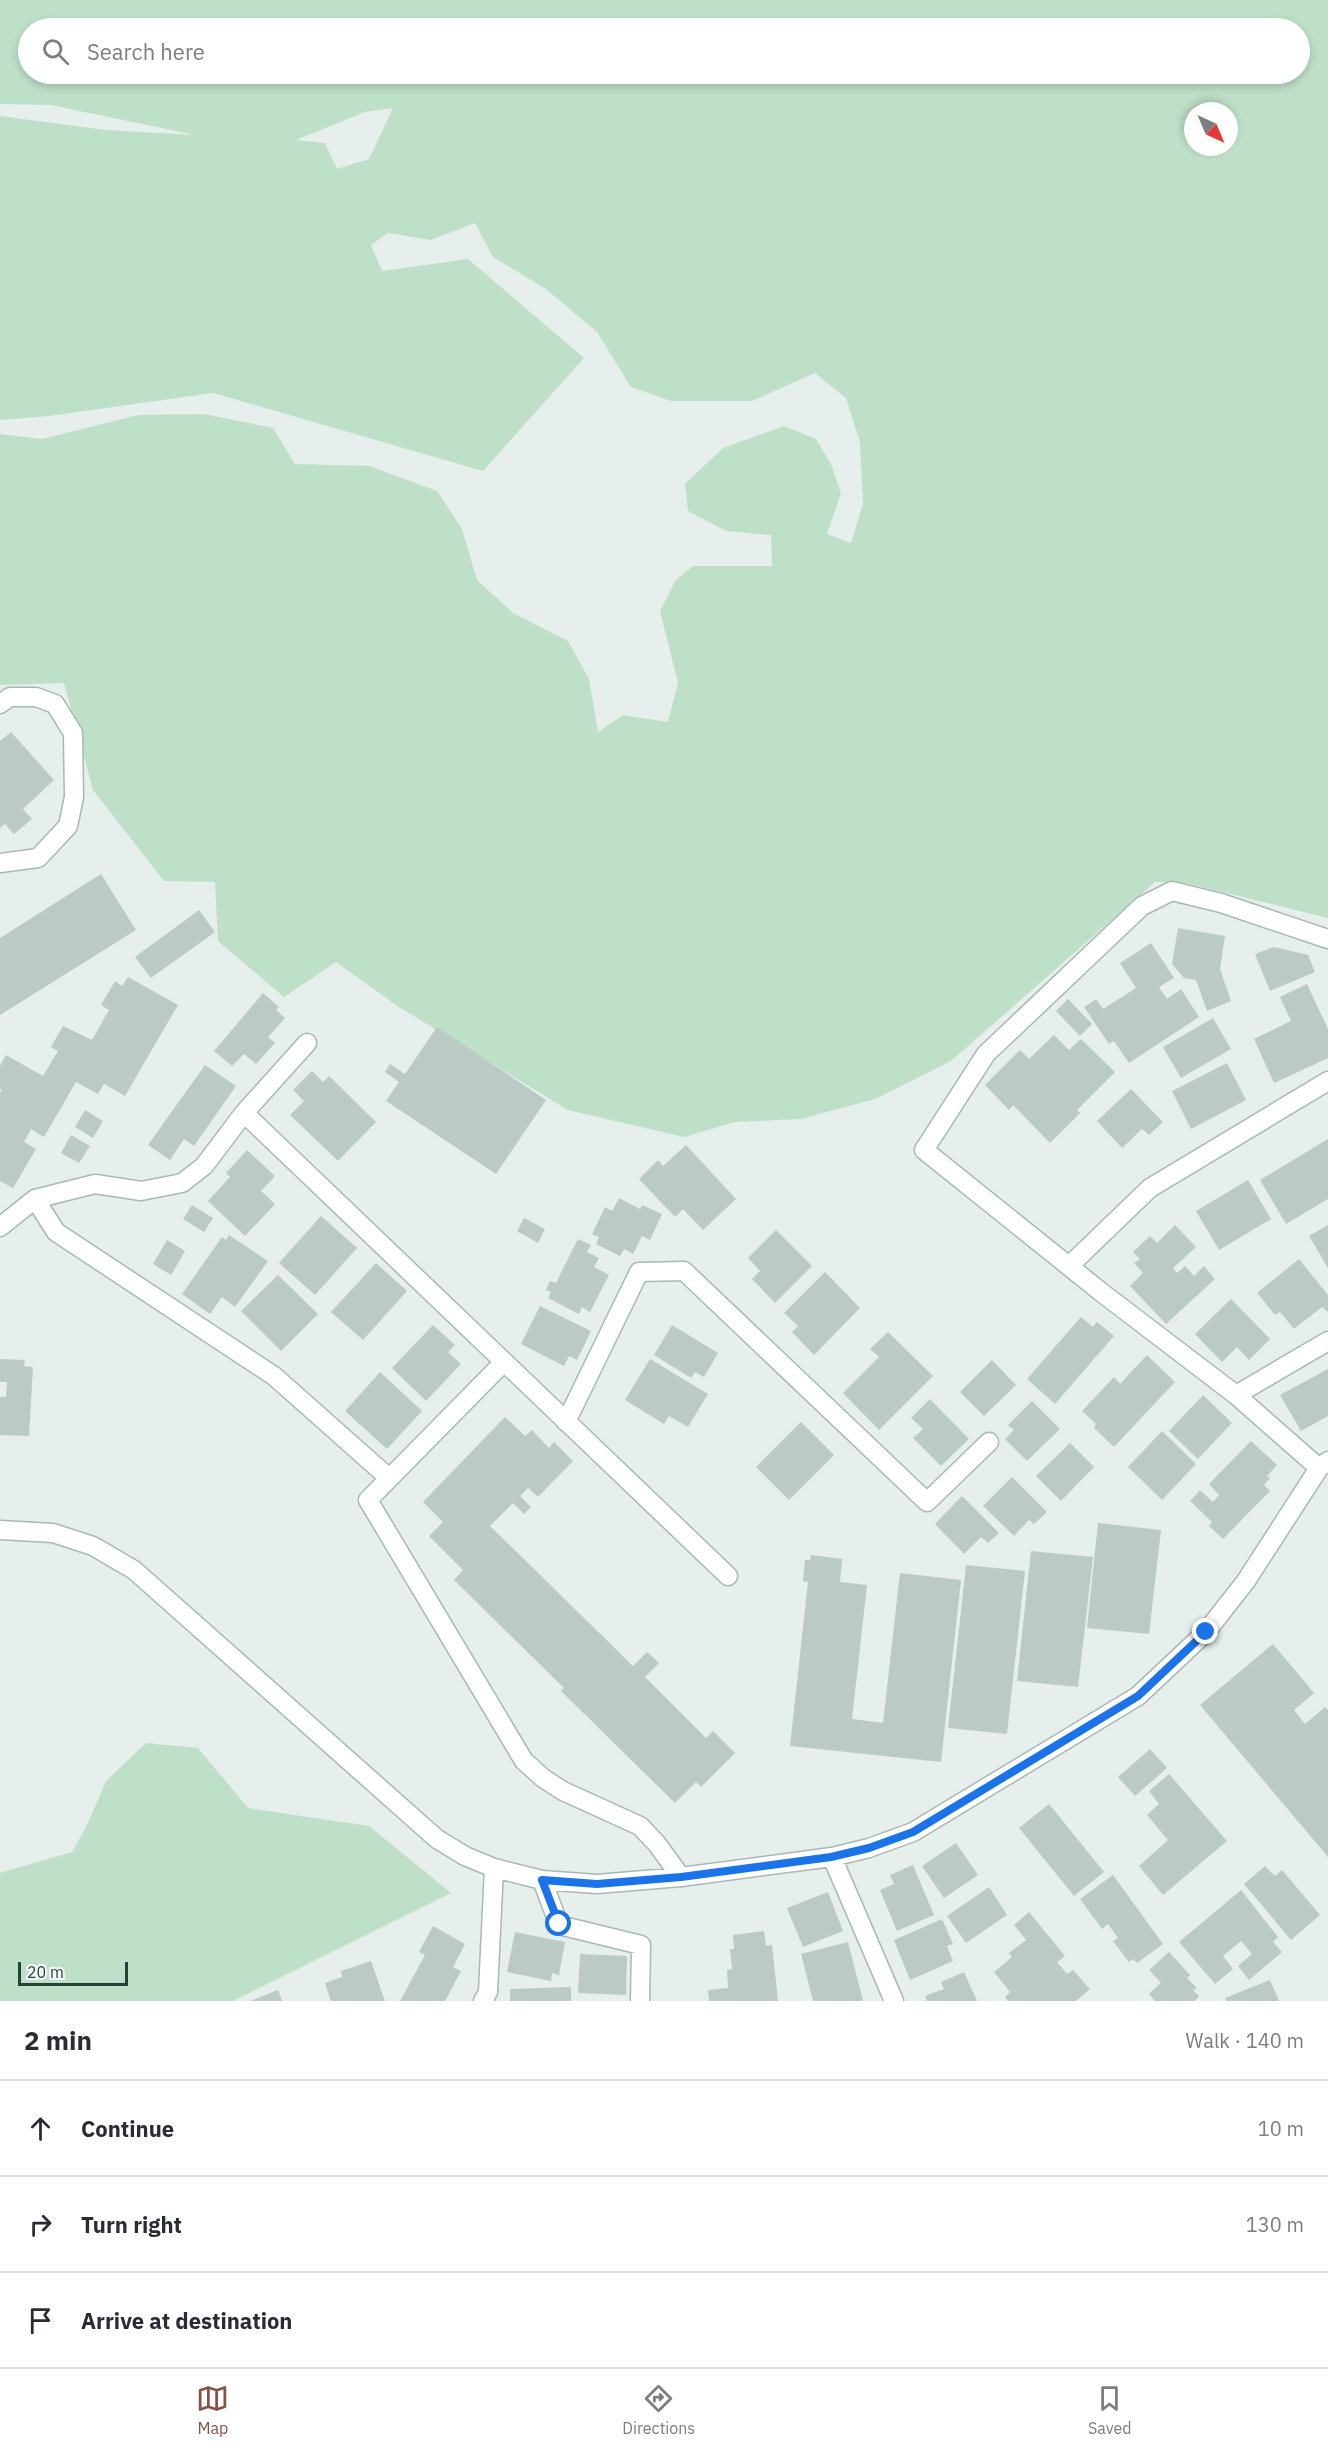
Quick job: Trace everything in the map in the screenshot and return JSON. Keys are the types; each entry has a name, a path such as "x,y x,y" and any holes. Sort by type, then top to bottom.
{"street":[{"path":"0,704 10,697 18,697 36,698 55,704 73,733 74,797 68,826 38,858 0,863"},
{"path":"0,1530 53,1533 93,1546 134,1570 437,1839 465,1856 494,1868 542,1880 597,1884 681,1877 831,1857 869,1848 913,1832 1138,1696 1198,1639 1233,1598 1323,1465 924,1150 986,1054 1142,906 1172,891 1221,903 1328,939"},
{"path":"0,1227 35,1199 95,1184 141,1191 182,1183 204,1166 244,1113 307,1043"},
{"path":"1069,1266 1150,1188 1328,1081"},
{"path":"244,1113 728,1576"},
{"path":"35,1199 56,1232 274,1376 389,1478"},
{"path":"566,1422 639,1272 684,1271 927,1502 989,1442"},
{"path":"1236,1395 1328,1341"},
{"path":"503,1363 368,1500 524,1761 543,1778 563,1791 640,1826 657,1844 681,1877"},
{"path":"831,1857 894,2001"},
{"path":"483,2001 488,1992 494,1868"},
{"path":"542,1880 559,1924 641,1945 640,2001"}],"green space":[{"path":"0,0 1328,0 1328,918 1186,883 1155,882 951,1061 875,1099 801,1119 735,1122 684,1137 568,1110 399,1007 336,962 284,997 218,941 215,882 164,881 93,790 64,683 0,685 0,434 42,439 138,415 204,414 273,428 295,464 369,466 437,491 462,529 477,580 513,613 568,641 589,679 598,732 623,715 668,722 678,683 660,611 676,580 693,566 772,566 771,535 726,531 688,511 685,484 723,448 784,426 816,439 831,464 841,493 827,534 851,543 863,504 860,442 846,398 815,373 752,401 671,401 631,387 597,332 546,289 493,257 475,223 431,240 388,233 371,245 382,271 468,259 584,358 483,471 213,393 49,416 0,420 0,116 106,130 195,135 51,105 0,104","holes":["393,108 369,159 337,169 325,143 296,140 365,112"]},
{"path":"146,1743 198,1748 248,1808 369,1826 451,1893 233,2001 0,2001 0,1873 72,1852 88,1823 106,1781"}],"building":[{"path":"11,732 54,780 23,809 32,819 14,834 5,824 0,828 0,741"},
{"path":"101,874 136,930 0,1015 0,938"},
{"path":"199,910 215,932 151,978 135,957"},
{"path":"1178,928 1225,936 1220,969 1231,1001 1207,1011 1196,980 1184,978 1172,964"},
{"path":"1151,943 1174,978 1159,987 1167,999 1181,989 1199,1017 1129,1063 1114,1041 1109,1044 1084,1007 1096,999 1103,1009 1136,988 1120,963"},
{"path":"1274,947 1308,955 1315,972 1270,991 1255,954"},
{"path":"128,977 178,1005 125,1096 104,1084 98,1094 76,1082 44,1137 31,1129 24,1142 36,1149 13,1188 0,1181 0,1093 2,1090 0,1089 0,1066 6,1055 43,1076 58,1051 51,1047 63,1026 92,1040 109,1010 101,1005 115,981 122,986"},
{"path":"1307,984 1328,1029 1328,1058 1274,1083 1254,1039 1291,1021 1280,997"},
{"path":"263,993 279,1007 276,1010 285,1018 268,1037 275,1043 256,1064 244,1054 232,1066 214,1051"},
{"path":"1068,999 1092,1024 1080,1036 1056,1011"},
{"path":"1213,1018 1231,1049 1181,1078 1163,1047"},
{"path":"437,1027 546,1100 496,1174 386,1101 399,1082 385,1072 390,1064 405,1074"},
{"path":"1054,1035 1069,1050 1081,1039 1115,1072 1077,1110 1080,1113 1050,1143 1013,1105 1009,1110 985,1085 1020,1050 1029,1059"},
{"path":"1227,1063 1246,1100 1191,1129 1172,1091"},
{"path":"205,1065 236,1086 194,1146 184,1139 170,1160 148,1145"},
{"path":"312,1071 323,1082 329,1076 376,1122 338,1161 290,1115 304,1101 293,1090"},
{"path":"1131,1089 1163,1122 1149,1135 1142,1129 1122,1148 1097,1121"},
{"path":"85,1110 103,1121 93,1138 75,1127"},
{"path":"71,1135 90,1146 79,1163 61,1153"},
{"path":"1328,1139 1328,1199 1286,1224 1260,1180"},
{"path":"686,1145 736,1199 703,1230 683,1209 675,1217 639,1179 658,1160 663,1166"},
{"path":"247,1150 275,1176 261,1191 275,1204 245,1236 208,1201 230,1177 226,1173"},
{"path":"1248,1180 1271,1219 1219,1250 1196,1211"},
{"path":"619,1198 640,1209 642,1205 662,1214 650,1240 642,1236 633,1254 624,1249 620,1256 596,1244 599,1237 592,1234 605,1207 612,1211"},
{"path":"192,1205 213,1218 204,1232 183,1219"},
{"path":"321,1216 357,1248 315,1295 279,1263"},
{"path":"524,1218 545,1229 538,1243 517,1231"},
{"path":"1175,1225 1196,1247 1173,1268 1177,1273 1185,1266 1194,1276 1204,1266 1215,1279 1166,1324 1130,1286 1143,1273 1134,1263 1140,1259 1133,1252 1150,1236 1157,1243"},
{"path":"1328,1225 1328,1268 1309,1236"},
{"path":"776,1230 812,1266 775,1303 752,1279 760,1271 748,1258"},
{"path":"229,1235 268,1261 235,1307 222,1297 210,1314 182,1294 222,1237 226,1240"},
{"path":"578,1239 591,1245 587,1252 599,1258 594,1267 609,1275 590,1312 582,1307 579,1314 548,1298 551,1292 546,1290 550,1281 556,1283"},
{"path":"167,1240 185,1251 171,1275 153,1264"},
{"path":"1299,1259 1328,1295 1328,1312 1322,1307 1294,1329 1280,1312 1275,1315 1257,1293"},
{"path":"376,1263 407,1291 363,1340 331,1312"},
{"path":"825,1272 860,1308 814,1355 792,1332 798,1326 784,1313"},
{"path":"278,1275 318,1314 281,1351 241,1311"},
{"path":"1231,1299 1270,1339 1249,1360 1237,1347 1222,1362 1195,1334"},
{"path":"540,1306 591,1331 577,1360 569,1356 564,1366 521,1344"},
{"path":"1081,1317 1093,1327 1097,1322 1114,1336 1055,1404 1027,1379"},
{"path":"433,1325 455,1345 448,1352 461,1364 426,1401 392,1368"},
{"path":"672,1325 718,1353 704,1377 695,1372 691,1378 654,1355"},
{"path":"888,1332 933,1376 879,1430 843,1393 879,1357 870,1349"},
{"path":"1147,1355 1175,1382 1114,1447 1094,1428 1096,1424 1082,1411 1114,1377 1120,1384"},
{"path":"0,1359 25,1360 24,1366 33,1367 29,1436 0,1435 0,1397 6,1397 7,1382 0,1382"},
{"path":"650,1359 708,1394 688,1427 669,1416 664,1424 625,1400"},
{"path":"992,1360 1016,1385 984,1416 960,1392"},
{"path":"1328,1369 1328,1416 1301,1431 1280,1395"},
{"path":"380,1372 422,1411 387,1449 345,1411"},
{"path":"1203,1395 1232,1423 1198,1459 1169,1431"},
{"path":"930,1399 969,1439 941,1466 913,1438 923,1429 911,1418"},
{"path":"1032,1401 1060,1429 1027,1461 1005,1439 1014,1430 1008,1425"},
{"path":"505,1417 525,1436 532,1430 549,1448 554,1442 573,1461 538,1497 528,1488 520,1496 531,1507 524,1514 513,1503 490,1526 633,1666 647,1652 659,1663 645,1677 706,1738 713,1731 735,1753 701,1787 696,1782 675,1803 561,1691 564,1688 454,1580 463,1570 429,1536 443,1522 423,1502"},
{"path":"801,1422 834,1455 789,1500 756,1467"},
{"path":"1162,1431 1196,1464 1162,1500 1128,1467"},
{"path":"1251,1441 1277,1465 1267,1476 1270,1478 1264,1485 1270,1491 1223,1539 1209,1526 1212,1522 1190,1501 1200,1490 1213,1502 1219,1495 1209,1484"},
{"path":"1070,1443 1094,1467 1061,1501 1036,1476"},
{"path":"1012,1477 1047,1512 1034,1524 1029,1520 1014,1536 983,1506"},
{"path":"962,1496 999,1533 988,1543 981,1537 964,1554 935,1524"},
{"path":"1098,1523 1161,1530 1149,1634 1087,1628"},
{"path":"1031,1551 1093,1557 1078,1687 1017,1681"},
{"path":"811,1555 842,1559 840,1582 867,1585 852,1719 883,1723 900,1573 961,1580 941,1762 790,1746 808,1582 803,1581 805,1560 810,1560"},
{"path":"966,1565 1025,1571 1007,1734 948,1728"},
{"path":"1273,1644 1314,1693 1294,1710 1305,1724 1325,1707 1328,1710 1328,1857 1200,1705"},
{"path":"1150,1749 1167,1768 1135,1796 1118,1777"},
{"path":"1169,1774 1227,1841 1163,1895 1139,1866 1168,1840 1147,1815 1159,1804 1149,1791"},
{"path":"1049,1804 1104,1872 1074,1896 1019,1828"},
{"path":"956,1843 978,1875 944,1898 922,1866"},
{"path":"913,1865 934,1915 897,1931 880,1890 894,1884 890,1875"},
{"path":"1265,1866 1275,1876 1282,1870 1320,1915 1291,1940 1244,1884"},
{"path":"1113,1875 1163,1944 1137,1963 1133,1959 1129,1962 1113,1941 1118,1938 1108,1924 1102,1929 1080,1899"},
{"path":"989,1887 1007,1915 966,1943 947,1916"},
{"path":"1241,1890 1278,1937 1273,1942 1282,1952 1249,1980 1238,1966 1252,1954 1241,1941 1223,1956 1233,1969 1215,1984 1179,1942"},
{"path":"828,1892 843,1931 803,1947 787,1908"},
{"path":"1029,1912 1065,1956 1057,1962 1067,1974 1073,1970 1090,1989 1076,2001 1008,2001 1005,1997 1010,1992 994,1972 1012,1957 1009,1953 1026,1940 1014,1925"},
{"path":"942,1919 953,1944 947,1946 953,1961 910,1980 894,1940"},
{"path":"433,1926 465,1944 453,1967 461,1971 445,2001 400,2001 425,1955 419,1952"},
{"path":"764,1931 766,1946 772,1945 778,2001 709,2001 708,1990 728,1988 727,1970 732,1969 730,1949 734,1949 733,1935"},
{"path":"515,1932 565,1942 559,1975 552,1973 551,1981 507,1972"},
{"path":"848,1942 863,2001 813,2001 801,1954"},
{"path":"1169,1952 1190,1975 1187,1978 1197,1988 1193,1990 1199,1996 1195,2001 1155,2001 1149,1994 1161,1983 1149,1970"},
{"path":"580,1954 627,1956 626,1995 578,1993"},
{"path":"371,1961 385,2001 331,2001 325,1983 342,1977 341,1971"},
{"path":"964,1972 977,2001 927,2001 925,1996 944,1989 941,1982"},
{"path":"1270,1980 1279,2001 1226,2001 1225,1998"},
{"path":"571,1987 571,2001 510,2001 510,1989"},
{"path":"278,1990 282,2001 250,2001"}],"route":[{"path":"559,1924 542,1880 597,1884 681,1877 831,1857 869,1848 913,1832 1138,1696 1206,1632"}]}
